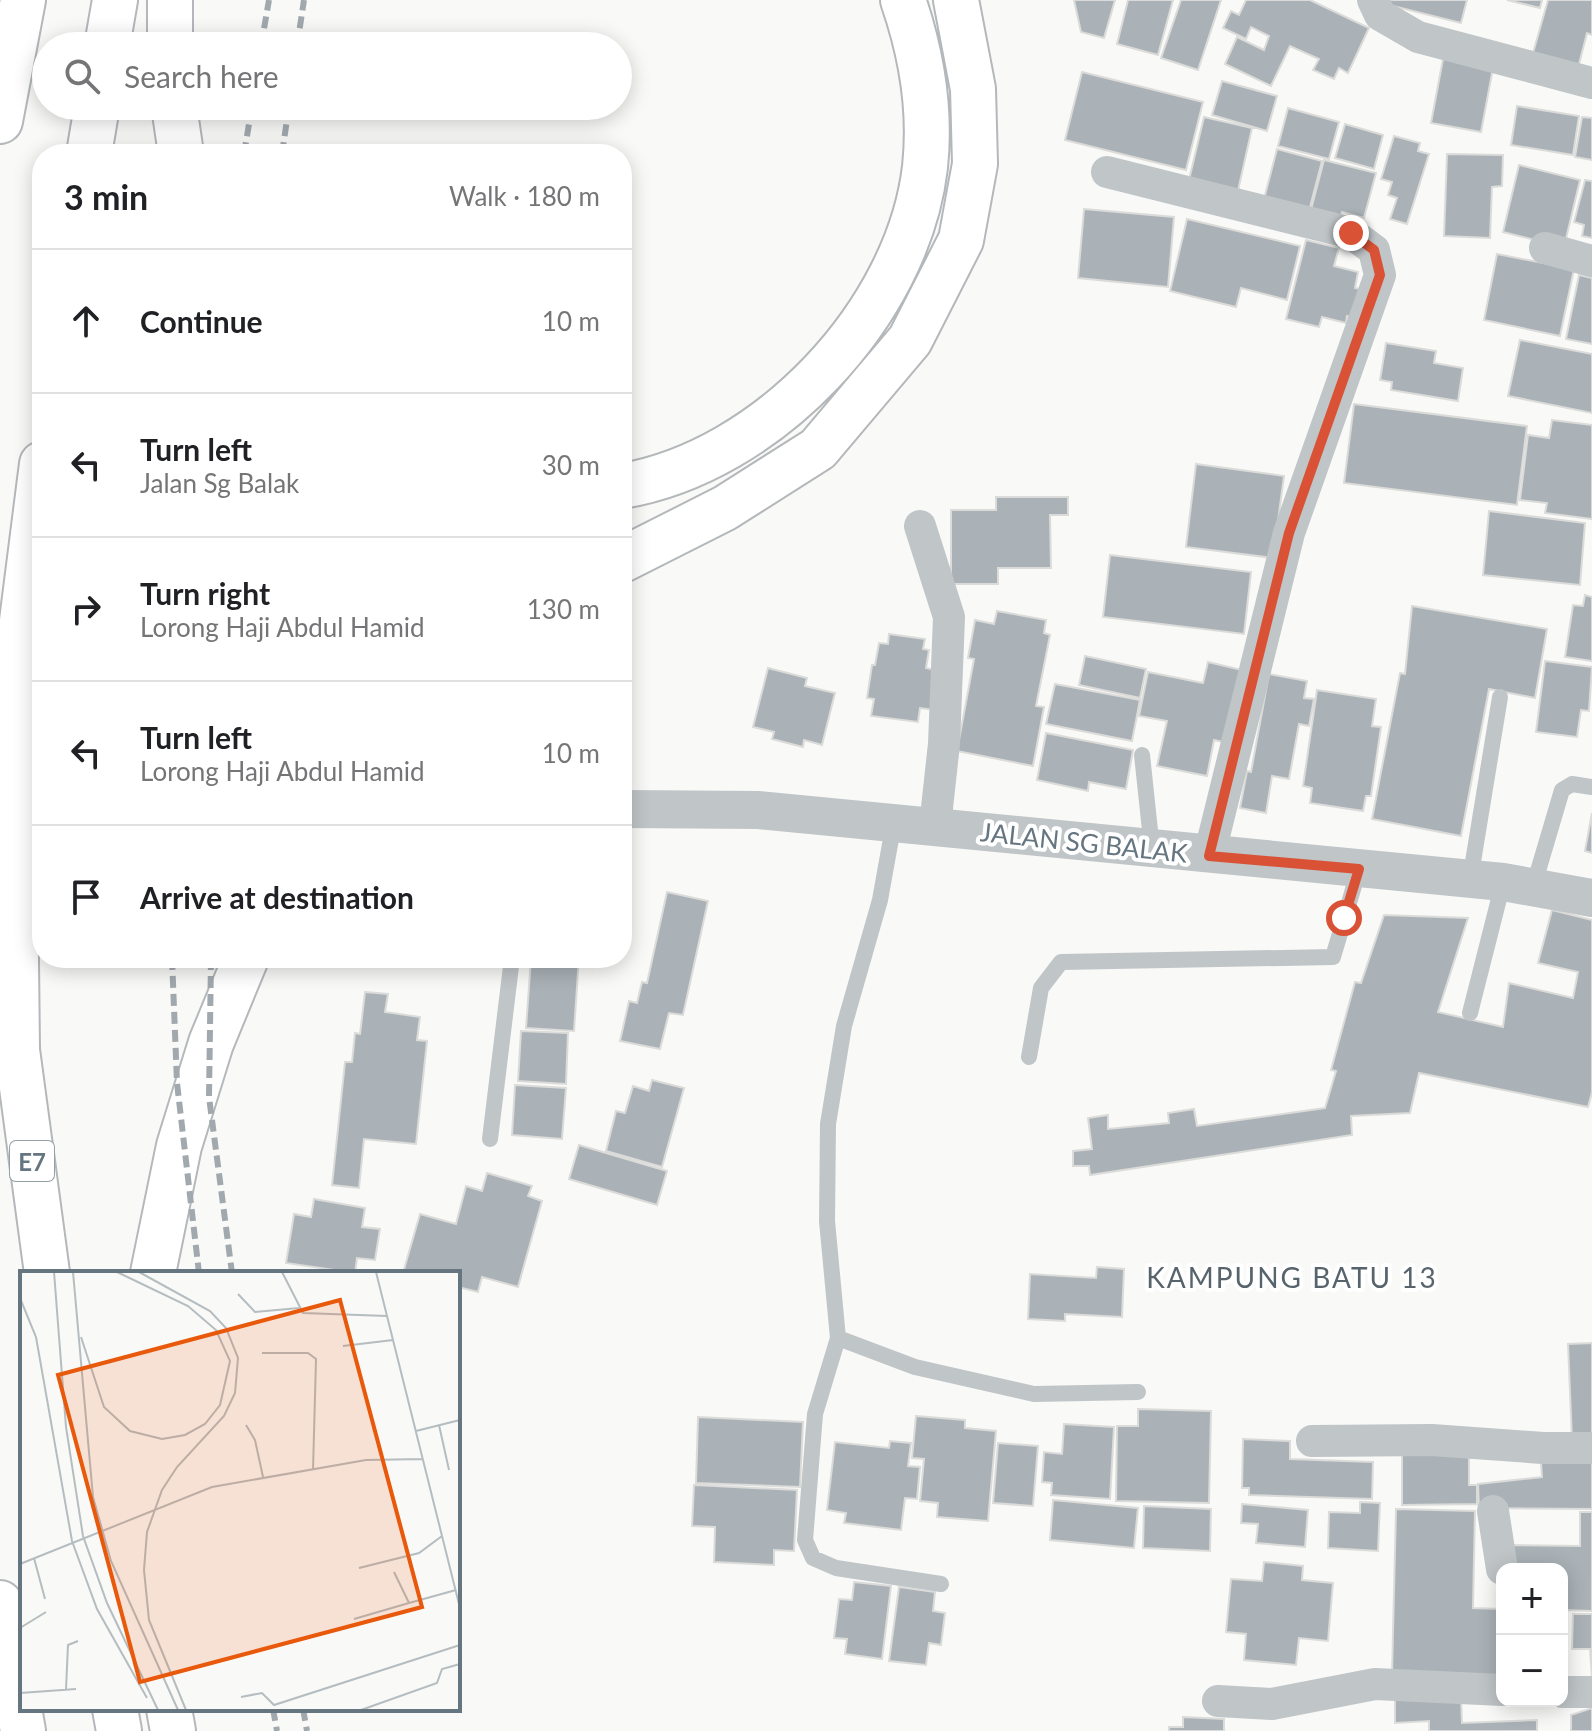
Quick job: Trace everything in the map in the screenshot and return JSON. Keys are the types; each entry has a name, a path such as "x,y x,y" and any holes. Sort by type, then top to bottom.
{"highway":[{"path":"0,121 23,0"},
{"path":"109,32 115,0"},
{"path":"170,0 170,32"},
{"path":"632,484 706,460 758,427 811,384 853,336 891,279 925,168 926,101 915,33 903,0"},
{"path":"632,555 725,508 818,449 910,340 961,240 975,164 973,89 956,0"},
{"path":"91,144 95,120"},
{"path":"176,120 180,144"},
{"name":"E7","path":"32,543 13,692 17,1050 47,1271"},
{"path":"153,1271 179,1146 211,1043 242,968"},
{"path":"0,1603 23,1731"},
{"path":"115,1711 119,1731"},
{"path":"169,1711 173,1731"}],"street":[{"path":"1373,0 1380,15 1418,37 1592,83"},
{"path":"1107,172 1351,233 1374,250 1380,275 1289,533 1209,856"},
{"path":"1545,248 1592,261"},
{"path":"920,526 949,617 944,744 935,826"},
{"name":"JALAN SG BALAK","path":"632,809 758,810 894,822 1502,883 1592,898"},
{"path":"0,882 32,878"},
{"path":"1312,1441 1432,1440 1543,1448 1592,1448"},
{"path":"1493,1511 1501,1563"},
{"path":"1218,1701 1272,1704 1375,1684 1496,1690"},
{"path":"1568,1692 1592,1692"}],"lane":[{"path":"1470,1013 1502,883 1500,697"},
{"path":"1142,755 1152,849"},
{"path":"1502,883 1562,790 1572,784 1592,787"},
{"path":"894,822 880,900 844,1026 828,1124 827,1221 838,1338 815,1414 805,1540 813,1558 836,1568 941,1584"},
{"path":"1029,1057 1041,988 1061,962 1333,957 1359,869"},
{"path":"490,1139 511,968"},
{"path":"838,1338 915,1367 1034,1394 1138,1392"}],"building":[{"path":"1074,0 1115,0 1104,38 1081,32"},
{"path":"1128,0 1173,0 1158,55 1117,44"},
{"path":"1181,0 1221,0 1198,70 1161,58"},
{"path":"1246,0 1310,0 1369,28 1348,73 1339,68 1334,79 1313,70 1319,59 1290,46 1271,86 1225,64 1237,37 1264,50 1269,36 1251,27 1246,39 1223,28 1231,11 1239,15"},
{"path":"1387,0 1467,0 1461,23 1389,5"},
{"path":"1507,0 1542,0 1540,8"},
{"path":"1548,0 1592,0 1592,35 1587,33 1578,68 1533,53"},
{"path":"1443,59 1493,68 1481,132 1431,123"},
{"path":"1082,72 1203,102 1186,170 1065,140"},
{"path":"1222,81 1277,96 1267,131 1212,115"},
{"path":"1517,106 1579,116 1573,155 1511,145"},
{"path":"1288,108 1339,122 1329,159 1278,146"},
{"path":"1204,117 1252,128 1237,195 1188,184"},
{"path":"1582,117 1592,118 1592,160 1575,157"},
{"path":"1345,124 1383,135 1374,169 1335,158"},
{"path":"1394,136 1420,143 1418,151 1429,154 1407,224 1390,219 1397,198 1388,195 1392,182 1381,179"},
{"path":"1277,149 1322,161 1308,215 1263,203"},
{"path":"1447,154 1503,155 1502,186 1492,187 1490,238 1444,236"},
{"path":"1324,160 1376,173 1364,218 1342,212 1338,225 1309,217"},
{"path":"1519,165 1580,180 1564,247 1503,232"},
{"path":"1585,180 1592,181 1592,238 1582,236 1584,225 1574,222"},
{"path":"1084,209 1174,217 1168,287 1078,278"},
{"path":"1187,219 1300,246 1287,300 1241,288 1236,307 1170,291"},
{"path":"1306,240 1339,248 1334,266 1358,272 1355,288 1365,290 1358,319 1347,316 1346,323 1322,317 1319,327 1286,319"},
{"path":"1497,254 1574,269 1560,336 1484,320"},
{"path":"1579,275 1592,278 1592,344 1566,339"},
{"path":"1520,340 1592,354 1592,413 1508,396"},
{"path":"1386,343 1436,351 1434,363 1463,368 1458,401 1391,390 1392,382 1380,380"},
{"path":"1354,404 1527,426 1517,505 1344,483"},
{"path":"1552,420 1592,425 1592,519 1545,513 1547,503 1520,500 1528,435 1549,438"},
{"path":"1196,464 1284,476 1273,558 1186,547"},
{"path":"996,497 1068,497 1068,515 1050,515 1051,568 998,568 998,584 951,584 951,510 996,510"},
{"path":"1489,511 1585,523 1580,585 1483,575"},
{"path":"1110,555 1251,572 1244,634 1103,617"},
{"path":"1585,595 1592,597 1592,661 1565,657 1573,605 1583,606"},
{"path":"1412,606 1547,629 1535,698 1489,689 1461,836 1372,819 1400,673 1405,674"},
{"path":"997,611 1046,620 1044,633 1050,635 1036,706 1044,707 1033,766 957,751 974,659 968,658 975,620 994,624"},
{"path":"889,634 925,639 923,649 929,650 926,668 940,671 935,710 920,708 918,722 871,716 874,699 867,698 872,665 875,665 879,643 888,644"},
{"path":"1085,656 1146,669 1140,698 1079,685"},
{"path":"1545,661 1592,667 1589,711 1581,710 1577,737 1536,732"},
{"path":"1208,662 1246,671 1232,744 1214,740 1207,776 1157,766 1167,721 1139,716 1148,672 1203,683"},
{"path":"768,668 807,678 805,686 835,693 822,745 804,740 803,747 772,739 774,732 753,727"},
{"path":"1269,674 1307,681 1304,698 1314,699 1309,726 1299,724 1289,779 1272,776 1266,813 1240,808 1247,771 1251,772"},
{"path":"1055,684 1140,700 1132,741 1046,724"},
{"path":"1317,690 1376,699 1372,726 1381,727 1371,796 1366,796 1363,811 1310,803 1312,788 1303,786"},
{"path":"1046,733 1133,750 1126,789 1089,782 1088,791 1037,780"},
{"path":"1592,813 1592,853 1585,851"},
{"path":"667,892 708,901 683,1015 669,1013 660,1049 620,1041 629,1001 637,1003 642,982 647,983"},
{"path":"1552,910 1592,920 1592,1092 1588,1107 1419,1073 1410,1113 1351,1116 1352,1135 1090,1175 1089,1166 1073,1166 1073,1151 1092,1149 1088,1118 1108,1115 1108,1129 1169,1123 1168,1113 1194,1109 1197,1126 1325,1108 1336,1071 1331,1070 1355,982 1361,983 1384,915 1468,918 1438,1012 1503,1027 1509,983 1573,998 1578,972 1538,963"},
{"path":"530,968 578,968 574,1031 526,1028"},
{"path":"365,992 388,994 385,1012 420,1017 417,1040 427,1041 416,1144 364,1139 359,1188 332,1185 345,1062 352,1062 355,1033 360,1034"},
{"path":"521,1031 568,1033 566,1084 518,1081"},
{"path":"652,1080 684,1088 662,1167 606,1151 616,1111 625,1113 633,1086 649,1091"},
{"path":"515,1085 566,1088 562,1139 512,1135"},
{"path":"579,1145 667,1171 657,1205 569,1179"},
{"path":"487,1173 532,1186 528,1196 542,1201 518,1287 482,1277 478,1292 460,1288 460,1271 404,1271 420,1214 456,1224 466,1186 482,1191"},
{"path":"314,1199 365,1208 362,1227 380,1229 375,1260 357,1258 355,1271 286,1263 294,1214 311,1217"},
{"path":"1097,1267 1124,1269 1122,1317 1065,1314 1065,1321 1028,1319 1030,1274 1096,1278"},
{"path":"1592,1343 1592,1440 1572,1440 1568,1344"},
{"path":"1138,1409 1211,1411 1209,1503 1116,1501 1117,1426 1138,1426"},
{"path":"916,1416 965,1420 965,1428 996,1431 988,1521 937,1517 938,1503 920,1501 924,1459 912,1458"},
{"path":"698,1417 803,1422 800,1487 696,1483"},
{"path":"1064,1424 1114,1427 1110,1499 1051,1495 1052,1483 1042,1482 1044,1452 1062,1454"},
{"path":"1243,1439 1290,1441 1290,1459 1373,1462 1372,1499 1249,1495 1249,1488 1242,1488"},
{"path":"890,1441 911,1443 908,1466 920,1467 917,1499 905,1498 901,1530 844,1523 846,1513 827,1510 835,1442 889,1448"},
{"path":"998,1443 1038,1446 1033,1506 993,1503"},
{"path":"1402,1454 1469,1454 1469,1485 1477,1485 1477,1504 1402,1505"},
{"path":"1592,1461 1592,1509 1479,1508 1478,1484 1542,1477 1541,1463"},
{"path":"694,1485 797,1490 794,1551 774,1550 774,1565 714,1562 715,1527 692,1526"},
{"path":"1053,1500 1138,1508 1134,1548 1050,1540"},
{"path":"1360,1502 1380,1503 1378,1551 1328,1548 1329,1512 1360,1513"},
{"path":"1242,1504 1308,1510 1305,1547 1256,1543 1258,1524 1241,1523"},
{"path":"1144,1506 1211,1509 1210,1551 1143,1548"},
{"path":"1396,1509 1475,1511 1473,1608 1496,1609 1496,1677 1392,1674"},
{"path":"1580,1512 1592,1512 1592,1611 1568,1610 1568,1563 1501,1563 1511,1545 1580,1546"},
{"path":"1264,1562 1303,1566 1302,1580 1333,1583 1328,1641 1299,1638 1296,1665 1244,1660 1246,1634 1226,1632 1231,1579 1262,1581"},
{"path":"854,1582 891,1586 882,1659 845,1654 847,1639 834,1638 839,1599 852,1600"},
{"path":"899,1587 935,1592 933,1611 945,1613 941,1645 929,1643 926,1665 889,1661"},
{"path":"1573,1614 1592,1614 1592,1678 1590,1649 1572,1649"},
{"path":"1461,1697 1462,1723 1537,1720 1537,1731 1429,1731 1429,1721 1395,1723 1395,1699"},
{"path":"1592,1708 1592,1731 1571,1731 1571,1715"},
{"path":"1183,1717 1224,1719 1224,1731 1169,1731 1169,1727 1183,1727"}],"railway":[{"path":"263,32 269,0"},
{"path":"299,32 304,0"},
{"path":"246,144 250,120"},
{"path":"283,144 287,120"},
{"path":"172,968 177,1083 199,1271"},
{"path":"211,968 209,1097 232,1271"},
{"path":"273,1711 277,1731"},
{"path":"303,1711 307,1731"}],"district":[{"name":"KAMPUNG BATU 13","path":"1292,1277"}],"route":[{"path":"1344,918 1359,869 1209,856 1289,533 1380,275 1374,250 1351,233"}]}
